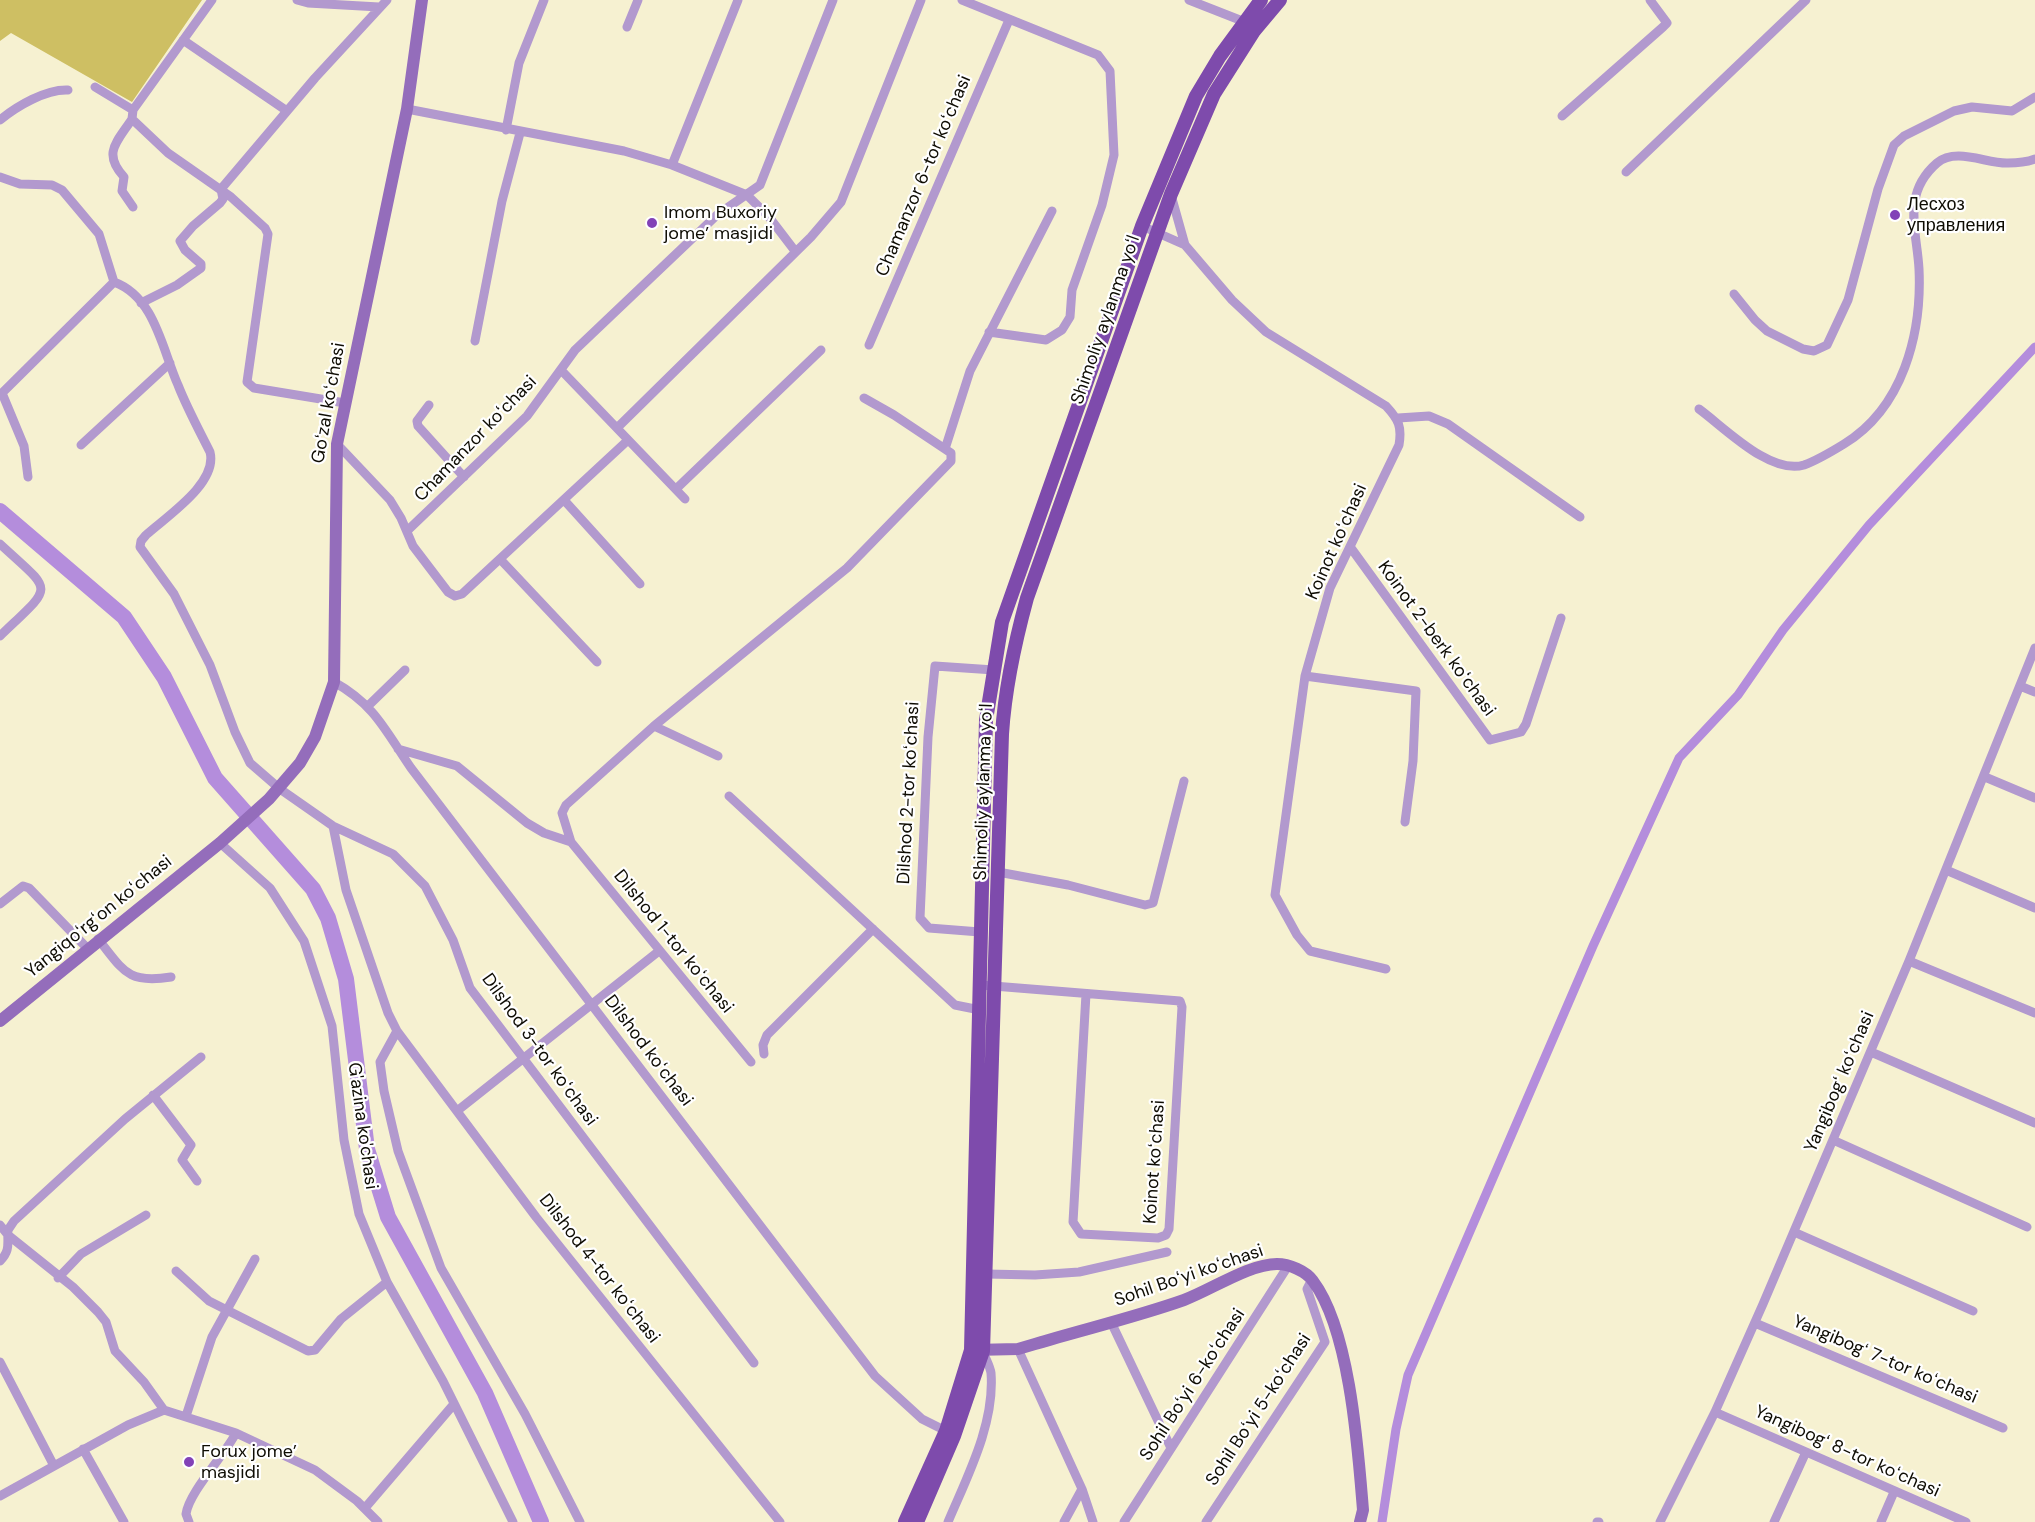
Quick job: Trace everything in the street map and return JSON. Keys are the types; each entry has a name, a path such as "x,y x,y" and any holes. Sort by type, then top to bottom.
{"main road":[{"name":"Shimoliy aylanma yoʻl","path":"905,1522 977,1350 980,1010 988,985 980,932 986,720 1002,622 1142,226 1196,96 1261,0"},
{"name":"Shimoliy aylanma yoʻl","path":"916,1522 954,1436 977,1350 986,1274 988,985 998,872 1004,705 1024,607 1171,194 1214,94 1254,31 1280,0"},
{"path":"1037,521 1053,524"}],"street":[{"path":"133,207 122,191 124,177 114,166 112,159 115,146 132,115 212,0"},
{"path":"297,0 380,7"},
{"path":"221,189 287,111 387,0"},
{"name":"Goʻzal koʻchasi","path":"269,799 280,789 315,737 334,682 337,444 407,109 422,0"},
{"path":"506,130 519,63 544,0"},
{"path":"627,27 638,0"},
{"path":"672,165 738,0"},
{"name":"Chamanzor koʻchasi","path":"407,531 526,416 575,350 717,215 760,185 833,0"},
{"path":"618,427 829,218 850,184 921,0"},
{"path":"962,0 1098,55 1106,62 1110,71 1114,155 1102,206 1072,290 1070,317 1062,330 1054,337 1037,340 989,332"},
{"path":"1189,0 1245,22"},
{"path":"1562,116 1663,27 1666,22 1650,0"},
{"path":"1626,172 1806,0"},
{"name":"Chamanzor 6-tor koʻchasi","path":"869,345 1009,20"},
{"path":"183,40 287,111"},
{"path":"95,87 132,115 168,153 221,189 265,228 268,234 247,382 254,388 345,403"},
{"path":"0,120 22,105 60,90 68,90"},
{"path":"1734,294 1767,331 1803,349 1814,351 1827,345 1848,300 1881,178 1894,145 1904,136 1954,111 1972,106 2012,111 2035,97"},
{"path":"407,109 520,133 624,151 672,165 747,195 769,217 795,251"},
{"path":"475,340 502,201 520,133"},
{"path":"1700,409 1758,455 1779,465 1802,466 1848,442 1870,424 1891,396 1911,357 1919,269 1913,230 1914,203 1922,182 1938,163 1951,157 2008,164 2035,159"},
{"path":"0,177 20,184 52,185 62,190 99,234 114,282"},
{"path":"141,303 177,285 201,268 201,264 185,250 180,241 193,226 223,200 221,189"},
{"path":"1171,194 1185,245 1232,300 1266,332 1386,406 1398,418 1429,416 1448,424 1580,517"},
{"path":"945,449 970,371 1052,211"},
{"path":"1142,226 1185,245"},
{"path":"81,445 170,363 154,322 141,303 123,285 114,282"},
{"path":"28,477 24,446 1,391 114,282"},
{"path":"676,489 821,350"},
{"name":"Dilshod 3-tor koʻchasi","path":"170,363 186,404 210,452 212,467 202,484 146,535 140,547 174,594 210,665 235,732 250,763 280,789 333,826 393,854 425,886 449,930 470,988 754,1363"},
{"path":"561,370 685,499"},
{"path":"571,842 562,819 566,805 654,726 847,568 951,461 953,456 945,449 864,398"},
{"path":"429,405 417,421 418,426 464,477"},
{"name":"Koinot koʻchasi","path":"1386,969 1310,951 1297,935 1275,895 1305,676 1330,588 1399,445 1402,430 1398,418"},
{"path":"337,444 390,500 413,546 448,592 454,596 462,594 627,441"},
{"path":"564,500 640,584"},
{"path":"0,544 38,576 42,585 41,594 35,602 0,636"},
{"name":"Koinot 2-berk koʻchasi","path":"1351,548 1490,740 1521,732 1526,724 1561,618"},
{"path":"500,559 597,662"},
{"name":"Yangibogʻ koʻchasi","path":"1660,1522 1715,1412 1794,1233 1947,870 2035,648"},
{"name":"Dilshod 2-tor koʻchasi","path":"980,932 928,928 920,918 928,737 932,671 935,666 994,670"},
{"path":"369,705 405,670"},
{"path":"1305,676 1416,691 1413,761 1405,822"},
{"name":"Dilshod koʻchasi","path":"334,682 355,693 369,705 398,749 875,1376 922,1419 945,1431"},
{"path":"2020,686 2035,692"},
{"path":"654,726 718,756"},
{"path":"398,749 457,766 527,823 571,842"},
{"path":"1985,777 2035,798"},
{"path":"998,872 1068,885 1145,905 1153,903 1184,781"},
{"path":"729,796 954,1005 980,1010"},
{"name":"Yangiqoʻrgʻon koʻchasi","path":"0,1021 98,939 220,843 269,799"},
{"name":"Dilshod 4-tor koʻchasi","path":"333,826 346,890 388,1012 398,1031 536,1217 780,1522"},
{"name":"Dilshod 1-tor koʻchasi","path":"571,842 751,1062"},
{"name":"G'azina ko'chasi","path":"220,843 270,888 304,941 332,1026 344,1140 359,1214 387,1282 513,1522"},
{"path":"1947,870 2035,908"},
{"path":"0,904 23,886 29,888 87,948"},
{"path":"764,1054 763,1046 767,1035 873,929"},
{"path":"98,939 123,968 138,979 148,981 171,977"},
{"path":"456,1111 659,951"},
{"path":"1909,961 2035,1013"},
{"name":"Koinot koʻchasi","path":"988,985 1180,1001 1182,1007 1169,1229 1166,1235 1158,1238 1081,1233 1073,1221 1086,994"},
{"path":"398,1031 380,1062 384,1092 398,1151 441,1268 525,1414 580,1522"},
{"path":"1870,1052 2035,1123"},
{"path":"0,1261 10,1244 8,1235 14,1221 153,1095 201,1057"},
{"path":"153,1095 191,1145 182,1160 197,1181"},
{"path":"1833,1140 2027,1227"},
{"path":"58,1278 81,1254 146,1215"},
{"path":"0,1225 8,1235 58,1278 72,1287 98,1312 106,1323 115,1351 144,1382 164,1410"},
{"path":"1794,1233 1973,1311"},
{"path":"986,1274 1035,1275 1079,1272 1167,1252"},
{"path":"186,1416 202,1363 225,1311 255,1258"},
{"name":"Sohil Boʻyi koʻchasi","path":"977,1350 1018,1349 1184,1300 1257,1269 1276,1264 1288,1266 1312,1279"},
{"name":"Sohil Boʻyi 6-koʻchasi","path":"1124,1522 1288,1266"},
{"path":"176,1271 199,1294 225,1311 308,1351 315,1350 341,1319 387,1282"},
{"path":"1312,1279 1324,1298 1333,1321 1349,1384 1363,1510 1360,1522"},
{"name":"Sohil Boʻyi 5-koʻchasi","path":"1206,1522 1325,1342 1307,1289 1312,1279"},
{"path":"1111,1322 1171,1448"},
{"name":"Yangibogʻ 7-tor koʻchasi","path":"1755,1323 2003,1428"},
{"path":"1018,1349 1082,1489 1093,1522"},
{"path":"948,1522 975,1457 989,1406 991,1372 977,1350"},
{"path":"0,1362 53,1464"},
{"path":"365,1508 453,1404"},
{"path":"0,1496 53,1464 128,1425 164,1410 236,1433 315,1470 365,1508 378,1522"},
{"name":"Yangibogʻ 8-tor koʻchasi","path":"1715,1412 1966,1522"},
{"path":"189,1522 186,1514 188,1504 236,1433"},
{"path":"83,1449 124,1522"},
{"path":"1774,1522 1806,1452"},
{"path":"1064,1522 1082,1489"},
{"path":"1881,1522 1894,1492"}],"shaded area":[{"path":"0,0 202,0 132,102 11,33 0,41"}],"waterway":[{"path":"1382,1522 1396,1429 1408,1375 1593,946 1679,758 1738,695 1783,630 1869,525 2035,347"},
{"path":"0,511 124,617 164,677 215,778 313,889 328,918 346,979 367,1149 388,1217 485,1393 541,1522"}],"place":[{"name":"Лесхоз управления","path":"1895,215"},
{"name":"Imom Buxoriy jome’ masjidi","path":"652,223"},
{"name":"Forux jome’ masjidi","path":"189,1462"}]}
